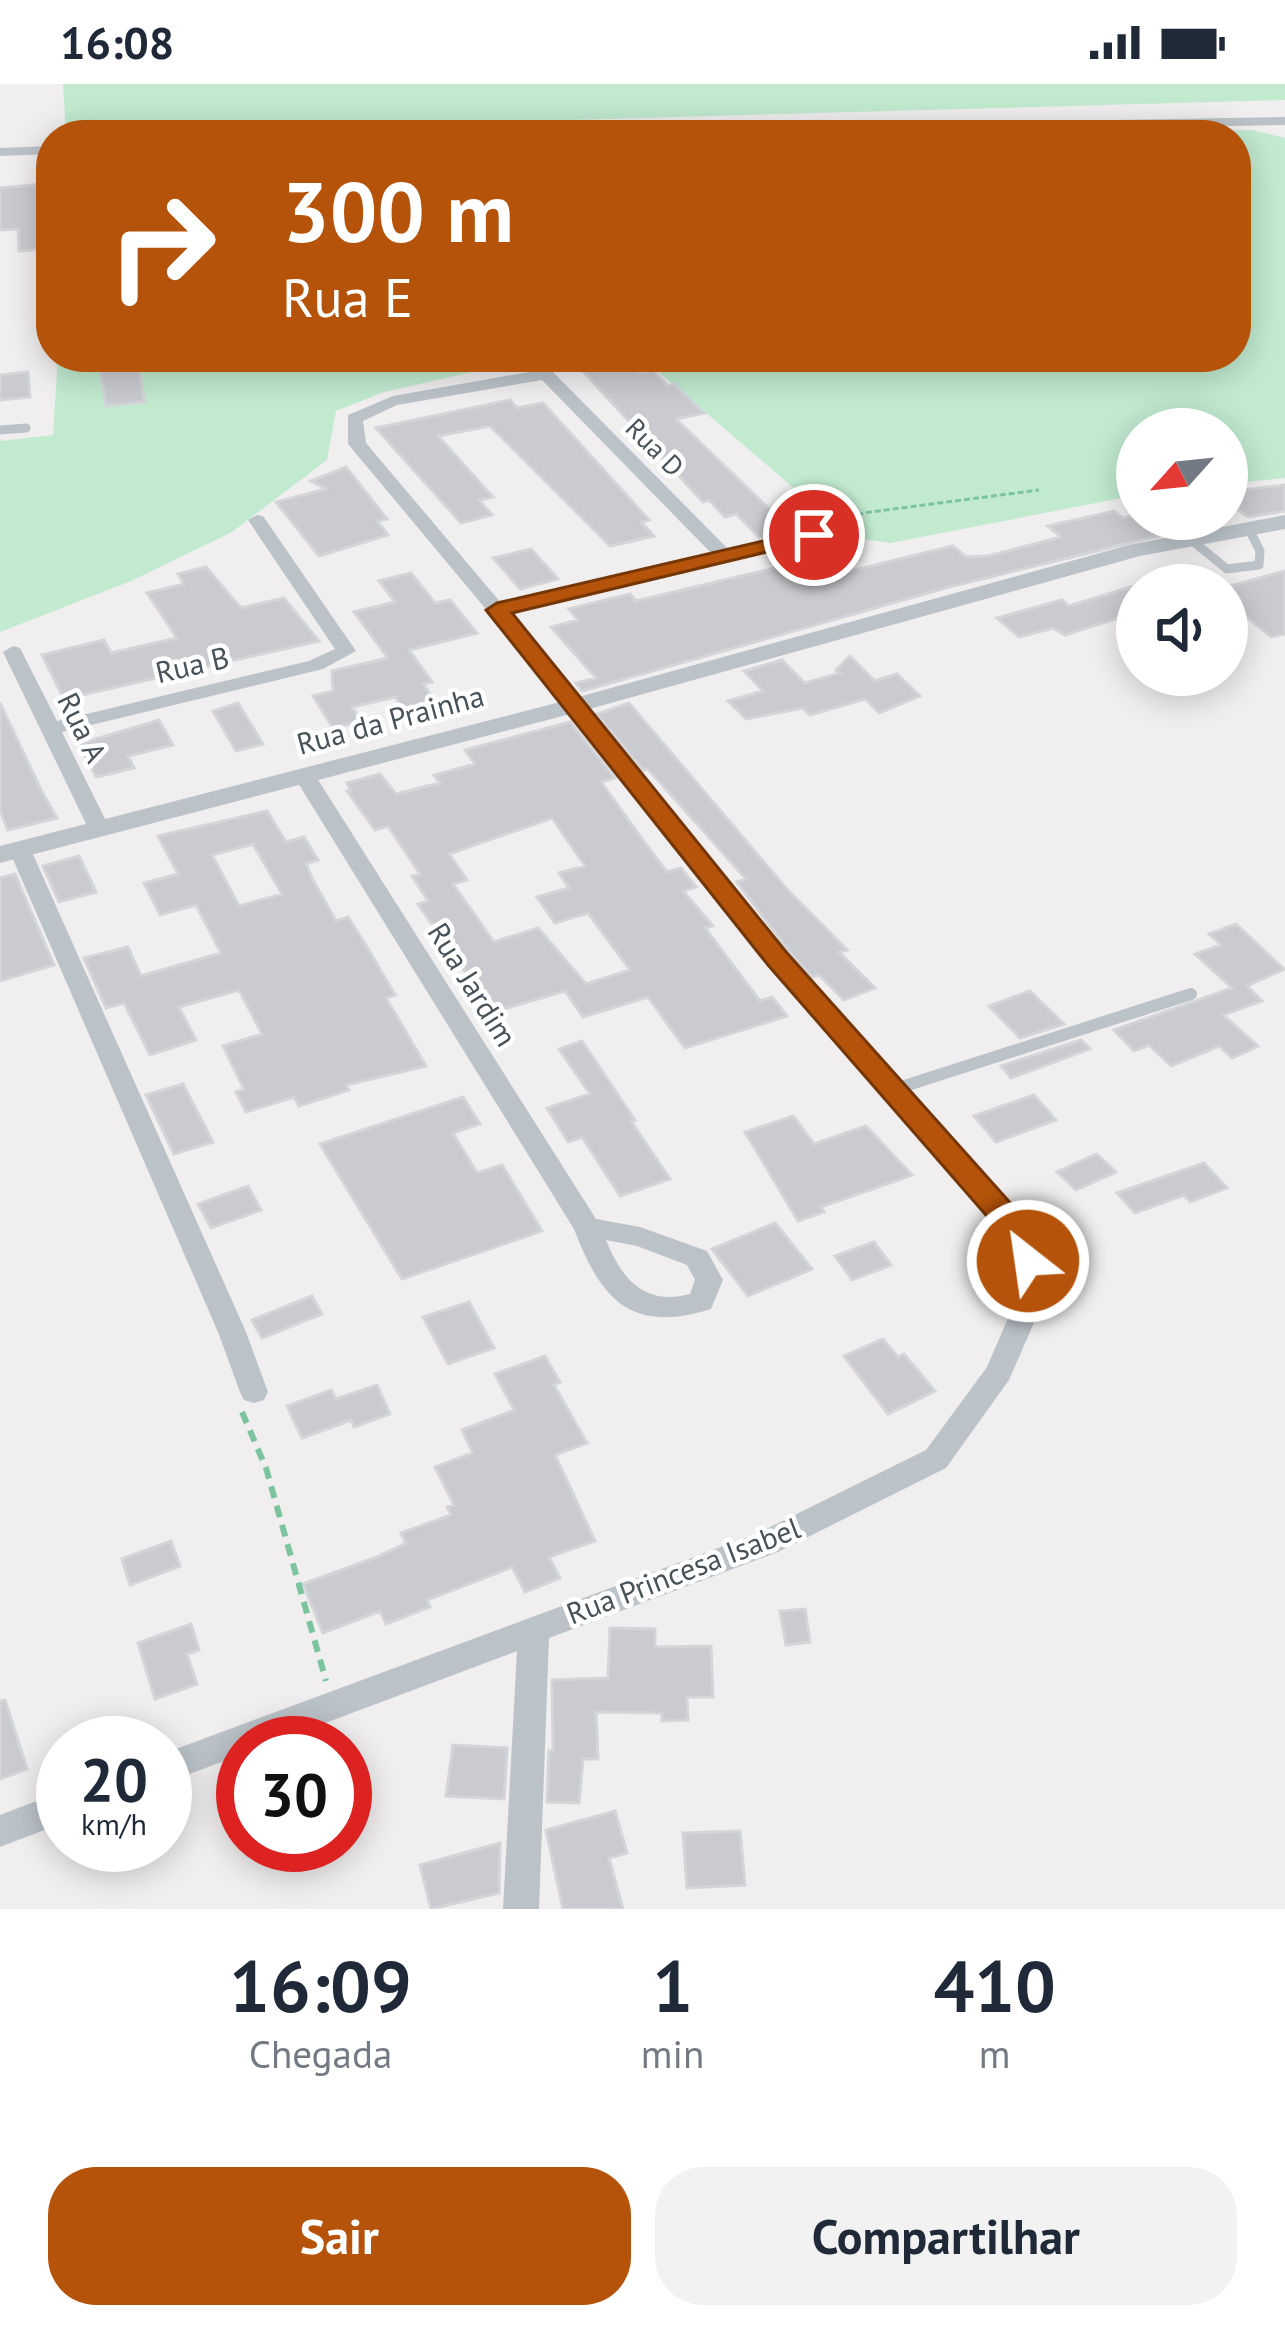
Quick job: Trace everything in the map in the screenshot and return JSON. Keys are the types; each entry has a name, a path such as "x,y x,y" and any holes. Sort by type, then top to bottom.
{"street":[{"name":"Rua D","path":"497,610 357,444 354,419 393,401 545,374 726,557"},
{"name":"Rua B","path":"50,729 316,665 346,650 257,520"},
{"name":"Rua da Prainha","path":"1248,527 1285,522"},
{"path":"497,610 814,535"},
{"name":"Rua da Prainha","path":"10,852 1186,540"},
{"name":"Rua Princesa Isabel","path":"192,1758 767,1543 936,1459 999,1372 1035,1288 1020,1234 778,959 497,610"},
{"name":"Rua A","path":"13,652 99,829"},
{"name":"Rua Jardim","path":"304,776 587,1227"},
{"path":"10,852 232,1332 254,1392"},
{"path":"521,1909 535,1627"},
{"path":"0,1831 36,1817"}],"lane":[{"path":"1251,122 1285,121"},
{"path":"0,152 36,151"},
{"path":"0,430 26,428"},
{"path":"1191,540 1227,569 1259,565 1260,550 1248,527"},
{"path":"892,1090 1191,994"}],"path":[{"path":"814,535 863,513 1039,490"},
{"path":"254,1392 237,1401 266,1468 332,1704"}],"green space":[{"path":"63,84 1285,84 1285,100 568,120 65,120"},
{"path":"1252,130 1285,138 1285,478 1248,482 1248,408 1116,408 1116,499 890,543 851,537 658,372 1251,372"},
{"path":"57,372 473,372 384,392 336,411 327,460 232,532 131,581 0,632 0,441 53,435"}],"building":[{"path":"36,185 36,249 19,251 18,229 0,230 0,188"},
{"path":"28,372 30,397 0,400 0,375"},
{"path":"100,372 139,372 145,402 106,406"},
{"path":"584,372 654,372 668,386 674,384 704,413 676,419 790,529 759,537 736,514 725,517 709,500 703,502"},
{"path":"510,400 517,408 543,403 649,520 641,522 654,536 610,546 490,426 438,436 493,497 479,500 492,515 461,523 376,428"},
{"path":"346,467 387,519 377,521 388,535 319,556 276,502 326,489 311,481"},
{"path":"1285,485 1285,511 1248,517 1248,489"},
{"path":"1114,511 1116,540 1142,540 949,587 582,691 576,683 596,678 551,627 578,620 569,609 630,594 636,601 792,564 810,581 953,546 966,557 988,556 1061,537 1048,526"},
{"path":"531,549 558,579 520,589 493,558"},
{"path":"206,567 241,608 284,598 319,641 64,699 42,655 104,640 111,653 177,638 147,593 184,584 178,574"},
{"path":"1285,571 1285,634 1271,637 1248,618 1248,581"},
{"path":"411,573 435,603 450,600 477,633 409,650 432,682 423,684 441,709 409,718 395,697 352,707 361,721 333,728 313,696 333,691 332,671 388,658 354,612 395,602 379,581"},
{"path":"1116,591 1116,619 1065,635 1053,628 1019,637 997,618 1062,600 1069,606"},
{"path":"850,656 875,681 897,674 920,696 879,713 865,699 810,715 803,708 746,719 728,701 763,691 744,671 782,660 805,683 840,673 836,670"},
{"path":"0,703 57,818 8,830 0,811"},
{"path":"238,703 263,744 236,751 213,711"},
{"path":"629,703 786,888 847,950 839,952 875,988 844,1000 819,975 812,977 789,951 737,882 746,879 597,714"},
{"path":"159,720 173,745 128,756 134,768 96,777 79,744"},
{"path":"570,722 615,778 601,782 667,872 681,868 696,887 683,891 713,926 705,928 760,1001 772,997 787,1016 685,1048 648,997 583,1017 565,991 493,1012 418,904 428,901 412,876 420,874 388,826 375,830 347,791 351,790 347,783 380,774 396,794 440,783 434,775 475,764 465,750","holes":["552,818 585,866 559,873 569,888 537,897 555,923 588,913 630,970 586,984 538,928 494,942 453,884 467,880 449,854"]},
{"path":"267,811 286,842 304,837 318,860 306,864 313,880 336,921 348,917 364,942 395,995 386,998 426,1066 346,1085 349,1090 299,1106 294,1097 246,1112 236,1092 244,1089 223,1046 262,1034 239,990 179,1007 196,1040 150,1055 124,1003 106,1008 84,958 128,947 141,976 221,953 196,905 160,915 144,883 178,874 158,836","holes":["253,844 282,894 239,906 212,855"]},
{"path":"79,856 96,892 59,902 43,866"},
{"path":"15,874 54,965 0,981 0,878"},
{"path":"1236,924 1284,969 1247,986 1262,1001 1223,1015 1258,1046 1232,1058 1219,1046 1171,1066 1149,1045 1134,1051 1114,1030 1232,988 1195,954 1221,945 1209,934"},
{"path":"1030,991 1064,1024 1020,1038 989,1006"},
{"path":"1081,1040 1090,1049 1011,1078 1001,1066"},
{"path":"582,1041 670,1179 620,1196 582,1137 568,1142 547,1108 590,1094 559,1049"},
{"path":"183,1084 213,1142 174,1154 146,1095"},
{"path":"1034,1095 1056,1120 996,1142 974,1116"},
{"path":"463,1097 480,1124 453,1133 477,1173 502,1165 542,1231 402,1279 320,1144"},
{"path":"793,1116 814,1144 866,1126 912,1175 821,1207 824,1212 798,1221 745,1132"},
{"path":"1097,1154 1116,1172 1076,1190 1057,1172"},
{"path":"1204,1163 1227,1188 1190,1202 1184,1195 1135,1213 1117,1193"},
{"path":"248,1186 261,1210 211,1228 198,1204"},
{"path":"775,1223 812,1269 748,1296 712,1249"},
{"path":"874,1242 891,1265 852,1280 835,1256"},
{"path":"312,1296 322,1314 262,1338 252,1320"},
{"path":"469,1302 494,1348 448,1364 423,1317"},
{"path":"883,1339 898,1357 904,1354 935,1391 888,1414 844,1356"},
{"path":"545,1356 560,1382 554,1385 587,1443 555,1455 595,1541 549,1557 560,1578 525,1592 512,1567 427,1600 430,1607 386,1624 380,1611 323,1633 303,1584 377,1557 406,1543 401,1533 451,1515 447,1507 454,1505 435,1467 473,1453 462,1430 514,1410 495,1374"},
{"path":"377,1385 390,1414 354,1427 351,1420 302,1438 287,1406 331,1390 336,1399"},
{"path":"171,1541 180,1566 130,1585 122,1559"},
{"path":"805,1609 810,1642 786,1645 780,1611"},
{"path":"191,1624 199,1650 187,1654 197,1684 155,1699 138,1643"},
{"path":"610,1628 655,1629 655,1647 711,1646 713,1697 687,1697 688,1720 662,1721 662,1713 596,1712 598,1759 583,1759 579,1803 547,1802 549,1751 553,1751 552,1680 608,1678"},
{"path":"5,1700 27,1769 0,1779 0,1701"},
{"path":"453,1745 507,1748 504,1799 446,1796"},
{"path":"615,1811 627,1853 609,1858 623,1909 563,1909 546,1830"},
{"path":"740,1831 745,1885 687,1888 683,1833"},
{"path":"500,1843 499,1893 431,1909 420,1865"}],"route":[{"path":"814,535 497,610 778,959 1020,1234 1028,1261"}]}
